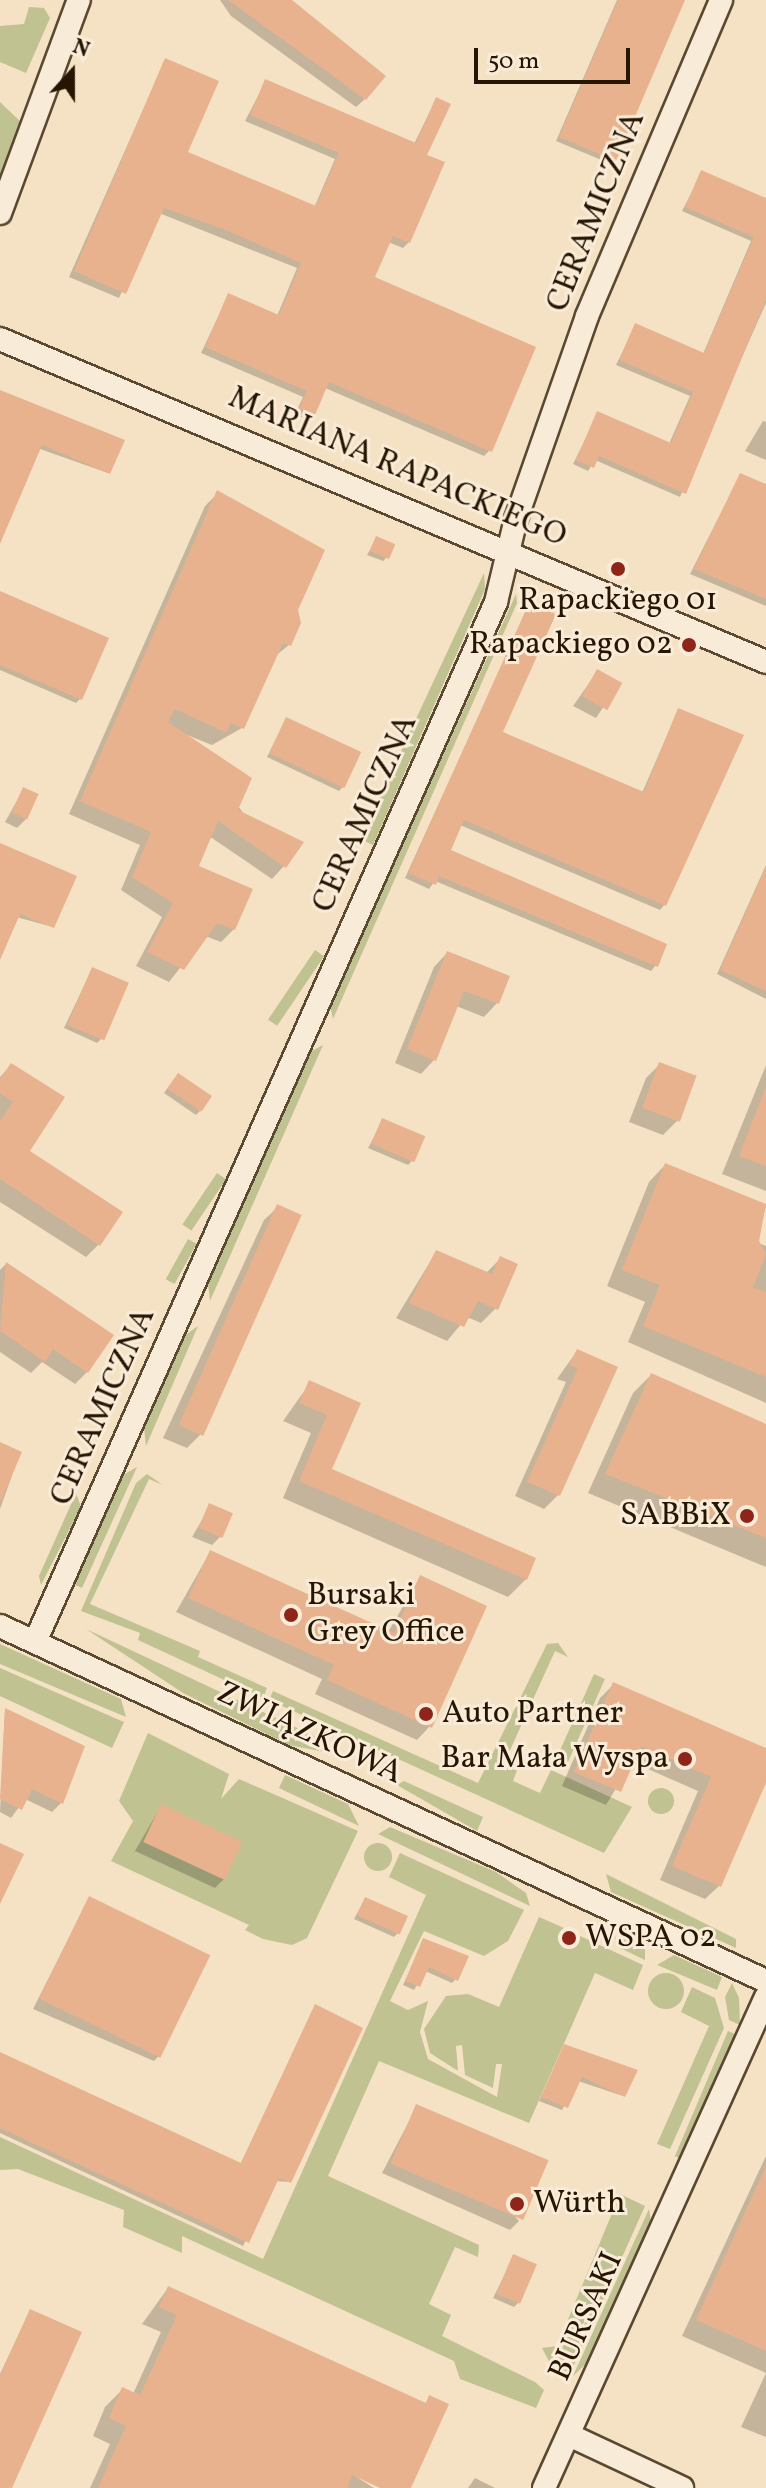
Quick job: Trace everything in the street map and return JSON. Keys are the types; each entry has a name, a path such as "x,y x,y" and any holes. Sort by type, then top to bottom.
{"street":[{"path":"0,213 79,0"},
{"name":"CERAMICZNA","path":"35,1642 512,552 516,519 587,316 721,0"},
{"name":"MARIANA RAPACKIEGO","path":"0,339 512,552 766,662"},
{"name":"ZWIĄZKOWA","path":"0,1626 766,1981"},
{"name":"BURSAKI","path":"544,2488 766,1997"},
{"path":"569,2435 682,2488"}],"green space":[{"path":"29,7 44,8 50,18 26,73 0,62 0,26 24,24"},
{"path":"0,102 23,124 0,189"},
{"path":"484,573 485,589 373,845 360,839"},
{"path":"516,594 517,603 333,1019 330,1005"},
{"path":"315,950 324,956 277,1026 268,1020"},
{"path":"323,1045 210,1301 208,1283 310,1052"},
{"path":"217,1173 226,1179 191,1231 182,1224"},
{"path":"188,1239 197,1244 174,1284 166,1279"},
{"path":"198,1326 146,1446 144,1427 184,1336"},
{"path":"137,1467 82,1588 75,1585 123,1475"},
{"path":"147,1474 163,1485 149,1479 90,1604 200,1651 198,1657 267,1688 263,1698 138,1640 140,1633 81,1611 136,1483"},
{"path":"76,1493 81,1507 41,1585 39,1576"},
{"path":"86,1629 327,1742 334,1754 289,1745 183,1693"},
{"path":"558,1643 568,1657 555,1651 506,1759 519,1765 513,1781 540,1793 551,1770 632,1807 604,1853 269,1700 273,1691 478,1783 547,1644"},
{"path":"0,1644 121,1699 126,1717 0,1664"},
{"path":"0,1668 124,1722 112,1748 0,1696"},
{"path":"594,1674 605,1679 565,1769 554,1764"},
{"path":"148,1733 229,1774 221,1799 239,1779 358,1831 307,1938 292,1945 263,1939 245,1930 249,1925 111,1861 133,1821 119,1801"},
{"path":"285,1775 348,1804 359,1826 279,1788"},
{"path":"404,1781 483,1817 477,1831 397,1785"},
{"path":"661,1788 670,1792 674,1801 670,1810 661,1814 652,1810 648,1801 652,1792"},
{"path":"390,1827 496,1872 526,1893 530,1906 378,1834"},
{"path":"378,1843 388,1847 392,1857 388,1867 378,1871 368,1867 364,1857 368,1847"},
{"path":"400,1853 524,1910 508,1941 484,1956 424,1931 390,2001 408,2010 428,2001 420,2032 428,2059 497,2097 502,2064 496,2064 493,2088 465,2075 462,2045 456,2046 458,2071 430,2053 424,2029 446,1996 468,1994 499,2007 539,1917 564,1928 561,1939 574,1945 578,1935 643,1965 633,1990 595,1973 529,2123 379,2061 328,2176 479,2245 478,2257 455,2247 429,2304 451,2315 442,2336 535,2382 544,2390 536,2408 460,2379 454,2361 182,2236 182,2253 123,2227 124,2210 18,2169 0,2170 0,2137 263,2259 426,1895 389,1877"},
{"path":"606,1874 736,1939 736,1948 611,1892"},
{"path":"615,1937 645,1943 645,1960 618,1947"},
{"path":"674,1955 722,1977 717,1990 657,1965"},
{"path":"666,1973 679,1978 684,1991 679,2004 666,2009 653,2004 648,1991 653,1978"},
{"path":"732,1983 739,1998 740,2025 729,2020 725,1997"},
{"path":"692,1987 715,1998 724,2028 670,2149 657,2144 709,2026 681,2012"},
{"path":"728,2031 735,2034 682,2159 675,2156"},
{"path":"620,2194 645,2206 569,2376 553,2369 542,2348 557,2346"},
{"path":"649,2209 651,2222 590,2360 573,2376"}],"building":[{"path":"228,0 292,0 386,76 366,100"},
{"path":"618,0 685,0 616,161 559,137"},
{"path":"165,58 219,81 188,152 316,206 339,153 250,115 265,79 416,143 436,97 451,104 427,155 445,162 410,243 393,236 375,277 536,347 492,452 329,382 315,415 299,408 307,391 205,347 228,293 279,315 301,263 226,230 164,208 126,294 74,271"},
{"path":"701,170 766,198 766,299 686,494 599,456 594,468 576,460 597,411 671,443 693,392 619,360 635,323 704,353 754,237 685,207"},
{"path":"0,390 125,440 110,474 42,445 0,544"},
{"path":"740,473 766,484 766,599 694,569"},
{"path":"217,490 325,550 298,610 301,623 291,646 283,643 244,729 231,723 227,733 175,709 168,722 252,778 238,810 304,842 286,868 218,821 199,866 253,889 235,930 217,923 184,970 147,952 173,903 132,877 151,832 80,801"},
{"path":"376,536 395,544 389,559 370,551"},
{"path":"0,591 109,638 82,700 0,665"},
{"path":"529,603 556,614 503,732 644,792 678,708 744,735 666,906 464,820 451,850 667,944 658,967 439,876 436,885 408,873"},
{"path":"597,669 622,683 607,710 582,696"},
{"path":"286,717 361,752 344,788 269,753"},
{"path":"23,787 39,794 27,819 12,813"},
{"path":"0,843 77,876 54,928 20,914 0,960"},
{"path":"766,867 766,991 720,970"},
{"path":"447,951 510,976 499,1004 464,991 436,1061 407,1049"},
{"path":"92,967 129,983 104,1041 67,1025"},
{"path":"659,1062 697,1076 680,1122 642,1108"},
{"path":"11,1063 65,1097 30,1151 123,1212 100,1246 0,1179 0,1121 13,1102 0,1093 0,1079"},
{"path":"178,1073 212,1096 201,1112 167,1089"},
{"path":"766,1089 766,1166 739,1156"},
{"path":"382,1118 425,1136 414,1162 371,1144"},
{"path":"665,1163 766,1204 759,1241 766,1254 753,1287 766,1292 766,1377 643,1326 660,1285 622,1270"},
{"path":"277,1204 302,1215 203,1436 179,1425"},
{"path":"436,1250 492,1274 500,1256 518,1264 498,1310 478,1301 464,1327 409,1303"},
{"path":"6,1262 114,1335 88,1373 53,1349 45,1362 0,1331"},
{"path":"577,1349 618,1367 560,1496 527,1482 578,1368 569,1365"},
{"path":"651,1373 766,1424 766,1538 605,1474"},
{"path":"309,1380 361,1403 332,1469 536,1558 527,1580 299,1481 327,1415 299,1403"},
{"path":"0,1442 22,1452 0,1503"},
{"path":"209,1503 233,1513 222,1538 198,1528"},
{"path":"210,1550 394,1633 420,1575 487,1606 432,1728 327,1680 334,1665 188,1598"},
{"path":"613,1682 766,1748 766,1783 721,1887 672,1866 711,1777 641,1746 621,1792 574,1772"},
{"path":"5,1708 85,1746 63,1804 32,1789 22,1810 0,1799"},
{"path":"161,1804 243,1842 225,1880 143,1842"},
{"path":"0,1843 24,1854 0,1904"},
{"path":"89,1896 210,1955 160,2058 39,1998"},
{"path":"365,1897 408,1916 400,1934 357,1915"},
{"path":"423,1938 469,1956 458,1981 429,1967 420,1987 405,1981"},
{"path":"315,2004 363,2028 291,2183 279,2178 249,2243 0,2128 0,2052 241,2163"},
{"path":"564,2044 638,2070 625,2097 582,2077 568,2108 541,2097"},
{"path":"416,2104 549,2160 523,2220 391,2164"},
{"path":"766,2166 766,2351 696,2320"},
{"path":"513,2254 537,2264 520,2304 496,2294"},
{"path":"168,2286 426,2403 429,2395 449,2404 411,2488 380,2488 352,2475 347,2488 98,2488 126,2426 109,2418 122,2387 140,2395 177,2315 159,2307"},
{"path":"30,2309 82,2332 12,2488 0,2488 0,2375"}],"place":[{"name":"Rapackiego 01","path":"618,569"},
{"name":"Rapackiego 02","path":"689,645"},
{"name":"SABBiX","path":"747,1516"},
{"name":"Bursaki Grey Office","path":"291,1615"},
{"name":"Auto Partner","path":"426,1714"},
{"name":"Bar Mała Wyspa","path":"685,1759"},
{"name":"WSPA 02","path":"569,1938"},
{"name":"Würth","path":"517,2204"}]}
